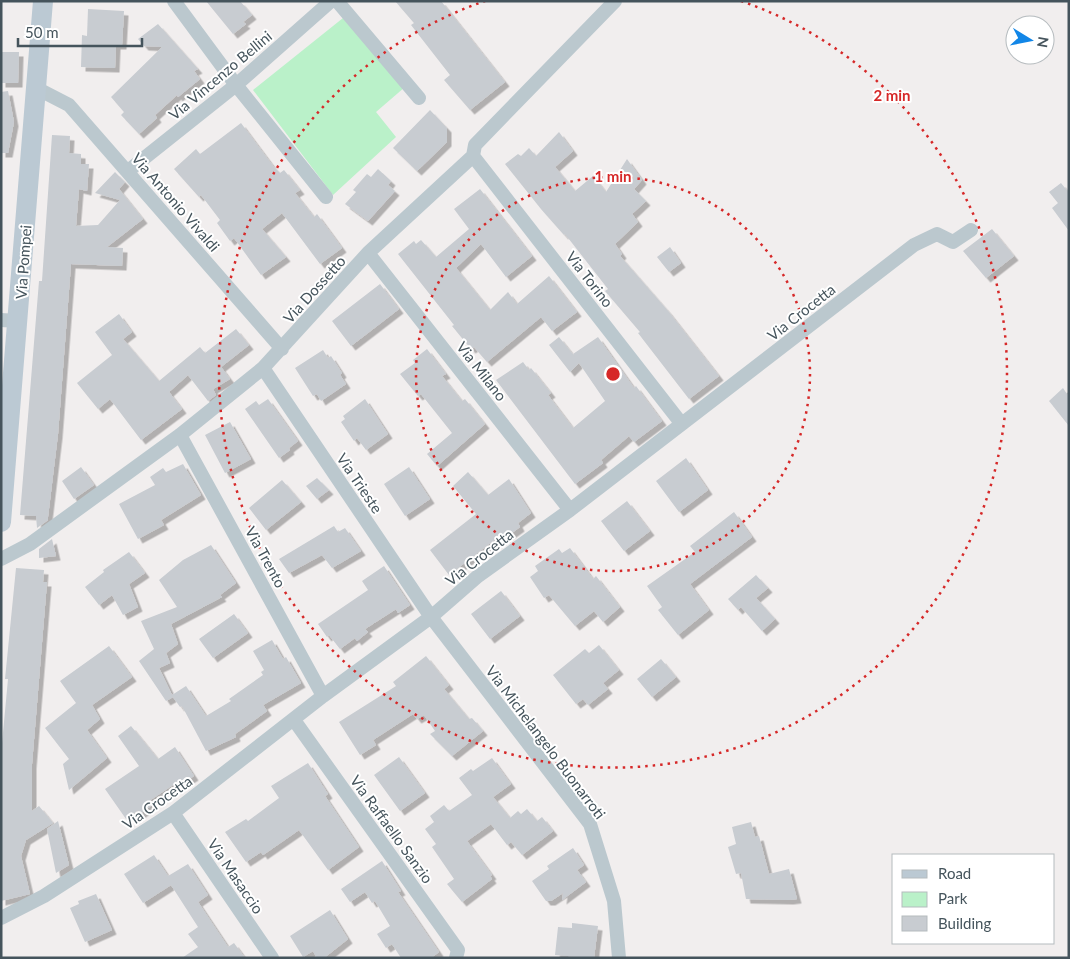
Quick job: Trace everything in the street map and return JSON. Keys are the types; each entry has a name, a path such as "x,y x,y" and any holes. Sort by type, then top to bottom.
{"street":[{"name":"Via Pompei","path":"1,522 10,321 36,88 43,1"},
{"path":"174,1 236,85 326,197"},
{"name":"Via Vincenzo Bellini","path":"128,171 236,85 330,1"},
{"path":"337,1 419,98"},
{"name":"Via Dossetto","path":"1,559 30,544 180,435 263,368 368,253 473,156 475,145 615,1"},
{"name":"Via Antonio Vivaldi","path":"36,88 69,105 282,349"},
{"name":"Via Torino","path":"473,156 681,422"},
{"name":"Via Crocetta","path":"1,918 44,896 173,813 323,696 431,617 478,576 570,510 681,422 914,245 937,234 953,242 971,230"},
{"name":"Via Milano","path":"368,253 570,510"},
{"name":"Via Trieste","path":"263,368 431,617"},
{"name":"Via Trento","path":"180,435 323,696"},
{"name":"Via Michelangelo Buonarroti","path":"431,617 590,824 614,901 619,958"},
{"name":"Via Raffaello Sanzio","path":"294,720 458,950 456,958"},
{"name":"Via Masaccio","path":"173,813 272,958"}],"green space":[{"path":"343,18 405,87 376,112 396,137 333,195 253,90"}],"building":[{"path":"206,1 240,1 252,15 243,22 246,24 233,34"},
{"path":"395,1 441,1 505,82 470,110 444,80 450,75 411,25 414,23"},
{"path":"88,9 124,11 122,45 116,45 115,68 81,67 82,35 87,36"},
{"path":"158,24 198,69 194,71 200,79 178,97 177,95 155,115 157,118 139,134 121,115 124,112 111,97 162,47 144,46 138,39"},
{"path":"1,52 19,52 18,83 1,83"},
{"path":"8,91 14,122 8,153 1,153 1,92"},
{"path":"430,110 447,128 447,142 417,171 393,148"},
{"path":"241,123 273,166 280,173 284,170 300,190 295,193 314,217 317,214 342,248 320,264 282,213 262,229 286,257 261,275 234,238 230,241 217,223 220,220 201,195 199,197 174,169 196,149 200,154"},
{"path":"559,132 573,151 555,167 575,191 593,176 606,192 627,159 642,180 634,189 646,201 632,214 638,222 615,244 622,254 620,256 668,311 719,376 689,399 638,333 640,332 605,291 608,289 565,234 541,209 505,164 518,154 521,156 529,148 536,156"},
{"path":"52,135 70,136 69,153 81,154 81,164 89,164 87,191 79,189 76,226 98,225 120,200 95,193 115,172 125,182 119,189 143,219 107,247 123,248 122,266 71,264 58,434 48,520 37,528 36,516 20,515 39,281 42,281"},
{"path":"378,169 391,181 388,185 395,191 368,221 345,204 356,192 353,190 367,174 371,177"},
{"path":"1061,183 1069,193 1069,231 1052,208 1058,203 1049,192"},
{"path":"480,189 532,256 506,277 481,244 456,268 490,310 508,292 517,304 549,276 577,312 552,331 541,317 487,362 474,347 471,349 452,326 454,325 398,254 414,241 416,244 421,240 436,257 469,229 454,209"},
{"path":"992,229 1014,256 986,278 963,251"},
{"path":"670,247 681,263 669,272 657,257"},
{"path":"380,284 399,309 351,346 332,321"},
{"path":"119,314 132,332 123,339 159,381 200,347 205,353 236,329 249,345 221,367 230,379 213,389 216,395 208,401 188,375 169,392 182,409 141,440 110,399 98,409 77,383 112,355 95,332"},
{"path":"559,337 575,357 573,354 598,337 634,388 636,386 662,421 634,442 629,436 601,460 603,463 575,484 496,380 523,362 529,370 531,368 551,393 548,395 573,428 605,401 579,363 570,372 549,345"},
{"path":"427,349 446,374 442,376 462,401 465,399 485,424 437,466 427,454 452,433 421,394 418,396 400,374 415,363 413,360"},
{"path":"323,350 328,358 331,356 342,373 340,375 346,384 321,401 317,394 313,396 295,368"},
{"path":"1063,388 1069,397 1069,426 1049,401"},
{"path":"268,399 298,441 279,458 245,409 256,401 259,405"},
{"path":"365,399 388,434 366,450 357,438 354,441 341,422 345,419 343,416"},
{"path":"230,422 251,459 225,473 205,435"},
{"path":"686,458 708,490 679,512 656,481"},
{"path":"183,464 201,495 161,520 164,525 138,539 119,504 155,485 150,477 163,468 166,472"},
{"path":"81,467 94,485 74,499 62,481"},
{"path":"409,467 430,499 405,516 384,484"},
{"path":"468,472 488,495 509,479 531,513 518,523 520,527 505,538 502,534 449,575 430,550 476,514 453,486"},
{"path":"317,478 329,490 317,499 306,486"},
{"path":"282,480 301,502 266,530 249,508"},
{"path":"627,501 650,531 624,551 601,521"},
{"path":"734,512 752,537 690,584 709,610 678,635 658,610 662,607 647,586 695,552 690,546"},
{"path":"334,526 338,532 345,528 361,551 332,568 322,555 289,573 279,559"},
{"path":"52,539 56,556 39,558 39,549"},
{"path":"211,545 236,583 220,595 222,597 171,624 178,644 166,653 170,663 159,668 172,695 186,686 206,716 231,701 229,699 263,675 261,672 264,670 253,651 272,640 283,659 286,657 301,683 263,705 267,711 235,734 236,737 206,751 182,706 180,707 173,697 166,701 139,661 154,649 141,621 177,607 159,580 183,560"},
{"path":"570,548 593,579 596,576 620,607 603,622 594,611 575,626 549,595 544,598 530,577 538,571 535,566 559,549 562,553"},
{"path":"129,552 145,573 129,584 138,607 123,615 112,595 99,605 85,587 104,572 103,570"},
{"path":"384,566 410,605 398,613 396,609 365,629 368,632 357,641 355,638 340,649 329,635 327,637 318,624 368,590 362,581"},
{"path":"16,568 44,570 43,582 47,582 32,764 32,811 39,806 53,823 26,840 21,856 30,894 1,901 1,754 8,679 5,679"},
{"path":"756,575 768,588 756,598 775,619 762,631 741,607 738,610 728,599"},
{"path":"501,591 520,616 490,639 471,614"},
{"path":"234,614 248,633 213,658 199,639"},
{"path":"599,645 619,670 603,683 608,689 588,705 583,699 576,704 553,675 585,649 589,653"},
{"path":"109,646 132,677 92,705 100,719 87,730 107,758 69,790 63,764 69,759 45,728 76,703 60,681"},
{"path":"426,656 449,685 444,689 469,719 472,718 483,731 452,756 430,734 435,731 424,715 417,719 413,714 373,740 376,745 360,755 339,722 396,686 393,682"},
{"path":"661,659 676,677 652,697 637,679"},
{"path":"131,726 158,759 175,747 194,776 181,784 179,781 149,801 152,805 140,814 138,810 126,819 105,789 139,766 118,736"},
{"path":"399,757 425,793 400,811 374,775"},
{"path":"492,758 511,784 493,797 510,818 518,811 521,814 527,809 537,821 542,817 553,831 522,855 511,842 507,845 491,824 467,841 492,875 490,876 492,879 462,902 447,884 454,879 432,847 436,844 425,829 434,822 430,816 444,805 449,811 472,795 459,778"},
{"path":"308,763 328,794 325,796 359,847 328,870 299,830 263,855 261,852 246,862 225,832 246,819 248,821 279,798 271,786"},
{"path":"58,821 69,865 56,873 47,829"},
{"path":"751,822 755,837 759,836 769,874 789,869 797,899 746,899 741,873 736,874 728,847 736,844 732,827"},
{"path":"573,848 584,865 577,870 586,882 562,900 563,893 551,901 546,901 532,881 549,869 547,866"},
{"path":"154,855 168,876 188,864 208,895 198,902 228,947 234,943 245,958 182,958 198,947 188,934 198,927 171,885 143,903 124,874"},
{"path":"382,861 401,891 398,892 439,952 431,958 401,958 392,944 386,948 377,934 390,926 375,901 372,903 365,892 350,902 341,889"},
{"path":"96,894 112,930 85,942 70,908 79,904 78,901"},
{"path":"330,910 348,939 324,958 317,958 313,951 303,957 290,936"},
{"path":"572,923 598,926 594,958 555,955 558,927 572,928"}]}
